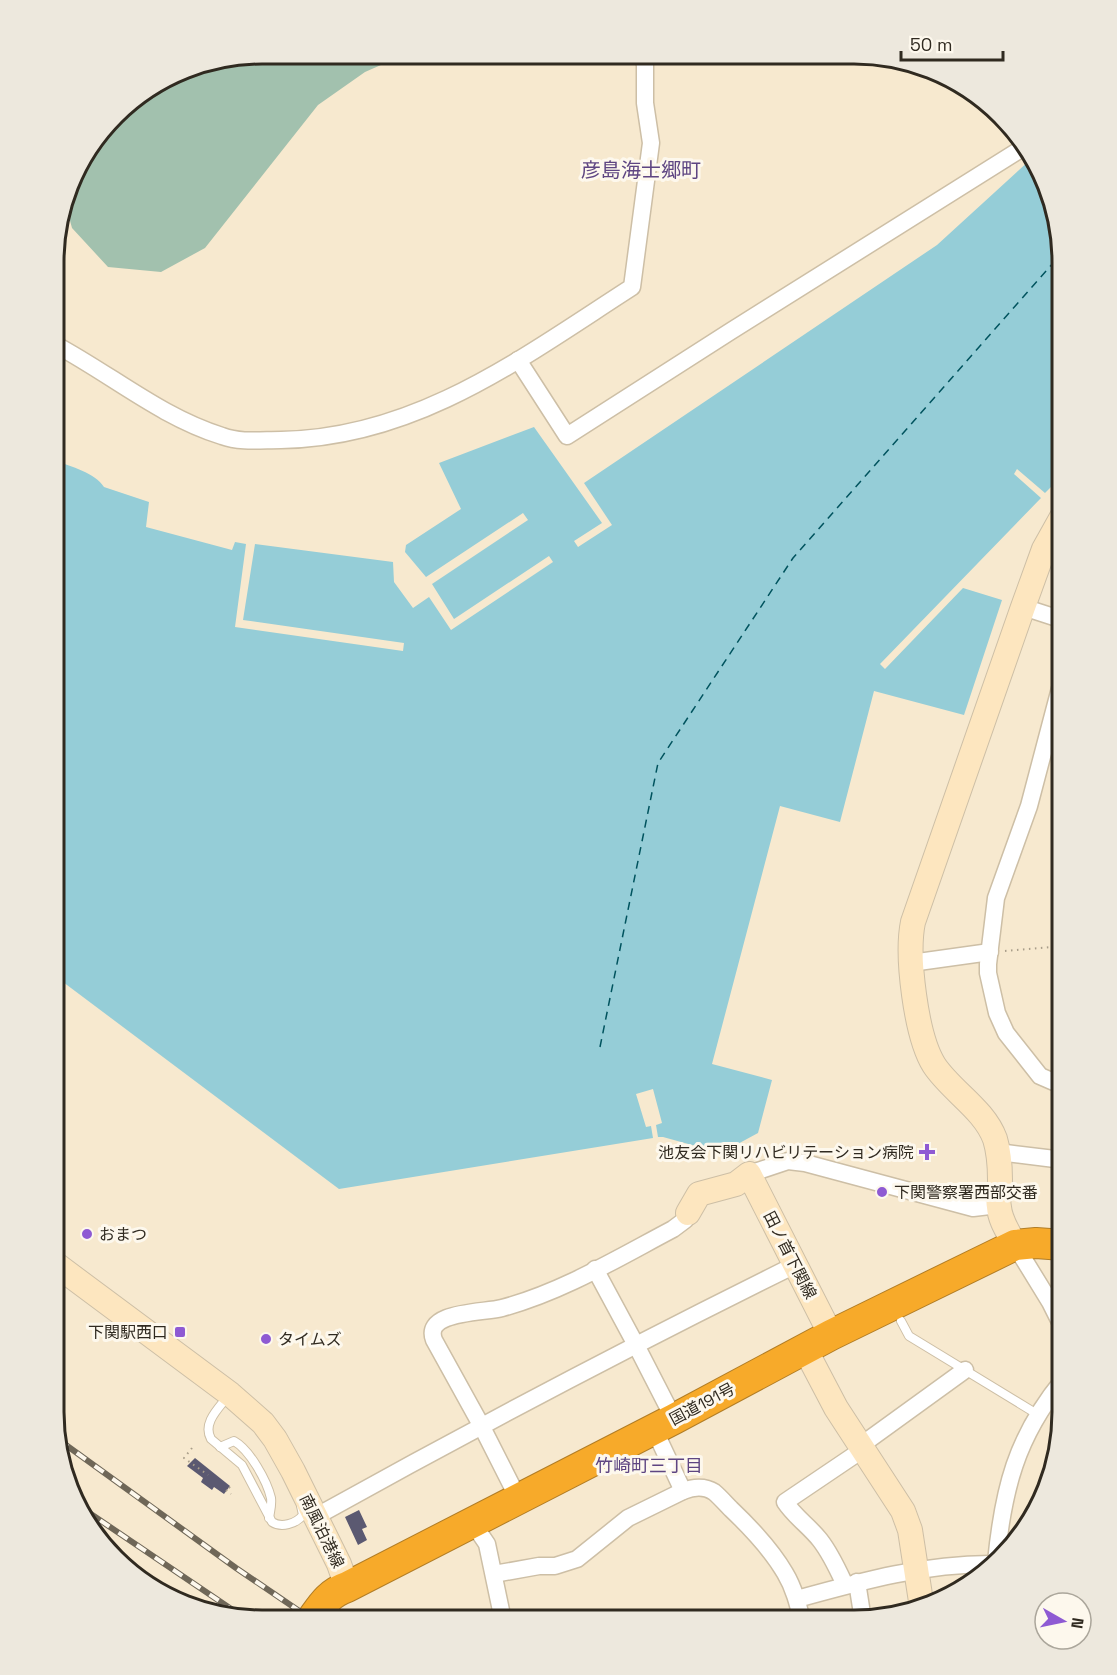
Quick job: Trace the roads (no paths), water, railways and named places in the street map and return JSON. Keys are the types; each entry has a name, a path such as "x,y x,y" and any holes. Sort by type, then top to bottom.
{"highway":[{"name":"国道191号","path":"319,1610 328,1597 337,1591 664,1424 831,1335 1015,1245 1052,1244"},
{"path":"335,1610 347,1587"}],"street":[{"path":"64,350 186,422 223,437 239,440 314,440 355,432 413,414 461,394 632,287 651,143 645,103 645,64"},
{"path":"518,360 567,436 1018,151"},
{"path":"1052,534 1044,549 1023,607 910,936 912,980 924,1041 934,1065 989,1127 998,1152 1000,1179 998,1205 1001,1217 1052,1306"},
{"path":"1023,607 1052,616"},
{"path":"1052,719 1029,806 996,898 988,973 1000,1022 1006,1033 1040,1076 1052,1081"},
{"path":"910,963 990,952"},
{"path":"998,1152 1052,1159"},
{"path":"518,1498 431,1334 441,1318 495,1310 520,1303 595,1269 673,1229 685,1220 699,1194 736,1184 750,1174 788,1161 805,1163 973,1208 998,1205"},
{"name":"田ノ首下関線","path":"750,1174 831,1335"},
{"path":"307,1519 636,1345 649,1336 795,1265"},
{"path":"595,1269 636,1345 664,1424 683,1491"},
{"name":"南風泊港線","path":"64,1271 225,1400 263,1449 307,1519 339,1564 347,1587"},
{"name":"南風泊港線","path":"64,1289 225,1400 263,1423 286,1457 307,1519"},
{"path":"805,1349 836,1408 903,1511 910,1530 921,1599"},
{"path":"860,1610 851,1584 820,1539 785,1502 965,1370"},
{"path":"998,1548 1004,1507 1016,1458 1037,1414 1052,1394"},
{"path":"494,1574 539,1566 555,1566 577,1558 628,1518 683,1491 702,1488 713,1492 722,1500 746,1523 776,1558 786,1574 800,1610"},
{"path":"471,1522 487,1544 501,1610"},
{"path":"797,1599 851,1584 917,1570 982,1563"}],"lane":[{"path":"901,1321 909,1336 1037,1414"},
{"path":"225,1400 211,1420 208,1429 211,1439 242,1465 269,1518 276,1525 307,1519"},
{"path":"220,1447 234,1441 248,1454 270,1495 272,1504 269,1518"}],"water":[{"path":"1026,163 1046,211 1052,249 1052,486 1045,493 1017,469 1014,474 1041,498 880,664 885,669 963,588 1002,600 964,715 874,691 840,822 780,806 712,1064 772,1080 758,1133 721,1153 658,1137 656,1125 662,1123 653,1089 636,1094 646,1127 651,1126 653,1138 339,1189 64,983 64,464 89,474 104,487 149,502 146,527 232,550 235,542 246,544 235,627 403,651 404,643 243,620 255,544 393,562 394,582 413,608 429,597 451,630 553,562 549,556 454,619 432,584 528,520 523,513 426,577 405,552 406,545 461,509 439,463 534,427 602,523 574,541 578,547 612,525 584,483 937,245"}],"railway":[{"path":"67,1446 298,1610"},
{"path":"94,1516 229,1608"}],"place":[{"name":"池友会下関リハビリテーション病院","path":"927,1152"},
{"name":"下関警察署西部交番","path":"882,1192"},
{"name":"おまつ","path":"87,1234"},
{"name":"下関駅西口","path":"180,1332"},
{"name":"タイムズ","path":"266,1339"}],"district":[{"name":"彦島海士郷町","path":"641,170"},
{"name":"竹崎町三丁目","path":"649,1465"}]}
